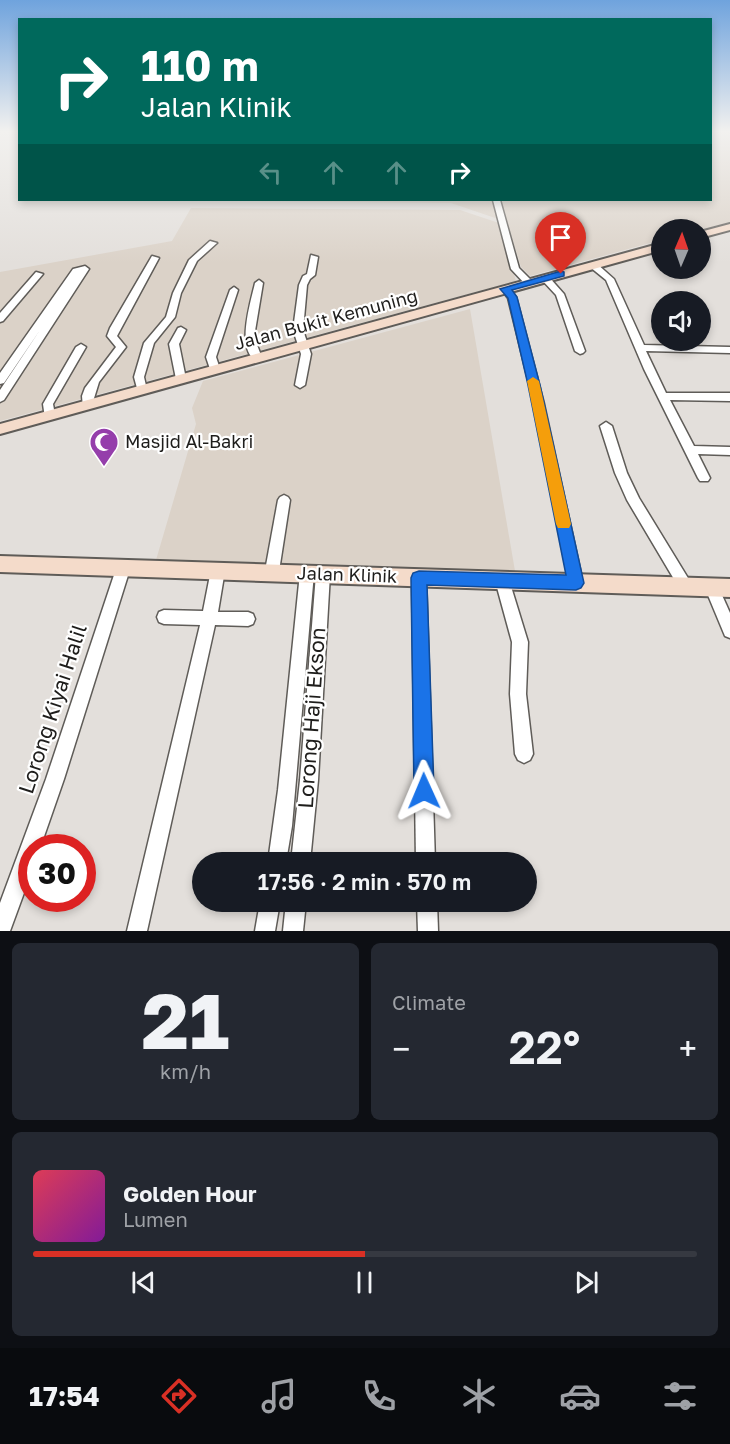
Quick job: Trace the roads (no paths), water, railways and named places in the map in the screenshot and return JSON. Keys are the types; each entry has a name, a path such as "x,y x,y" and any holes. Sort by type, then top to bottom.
{"main road":[{"path":"711,232 730,227"},
{"name":"Jalan Bukit Kemuning","path":"0,429 651,249"},
{"name":"Jalan Klinik","path":"0,564 123,569 272,571 721,588"}],"street":[{"path":"496,201 515,269 530,283"},
{"path":"142,390 139,377 149,343 170,318 177,293 193,260 213,243"},
{"path":"300,384 306,354 298,330 299,319 303,285 306,278 311,275 314,256"},
{"path":"87,405 86,393 103,368 116,357 122,347 112,336 155,258"},
{"path":"593,265 610,279 640,348 704,478"},
{"path":"0,319 39,274"},
{"path":"545,278 560,294 580,351"},
{"path":"257,358 249,337 259,283"},
{"path":"505,289 512,297 536,394 576,583"},
{"path":"215,369 210,357 234,290"},
{"path":"0,381 65,295 0,398"},
{"path":"181,330 174,344 181,379"},
{"path":"149,343 174,344"},
{"path":"49,415 48,404 81,347"},
{"path":"640,348 651,347"},
{"path":"711,347 730,350"},
{"path":"663,396 730,397"},
{"path":"606,426 621,472 634,500 686,587"},
{"path":"689,450 730,451"},
{"path":"272,571 284,500"},
{"name":"Lorong Kiyai Halil","path":"0,931 55,779 123,569"},
{"path":"137,931 218,570"},
{"path":"279,852 285,813 300,628 315,573"},
{"name":"Lorong Haji Ekson","path":"301,852 309,780 315,573"},
{"path":"419,578 426,852"},
{"path":"502,580 520,642 518,694 524,754"},
{"path":"721,588 730,631"},
{"path":"164,617 248,619"},
{"path":"265,931 268,912"},
{"path":"293,931 295,912"},
{"path":"427,912 428,931"}],"place":[{"name":"Masjid Al-Bakri","path":"104,468"}]}
